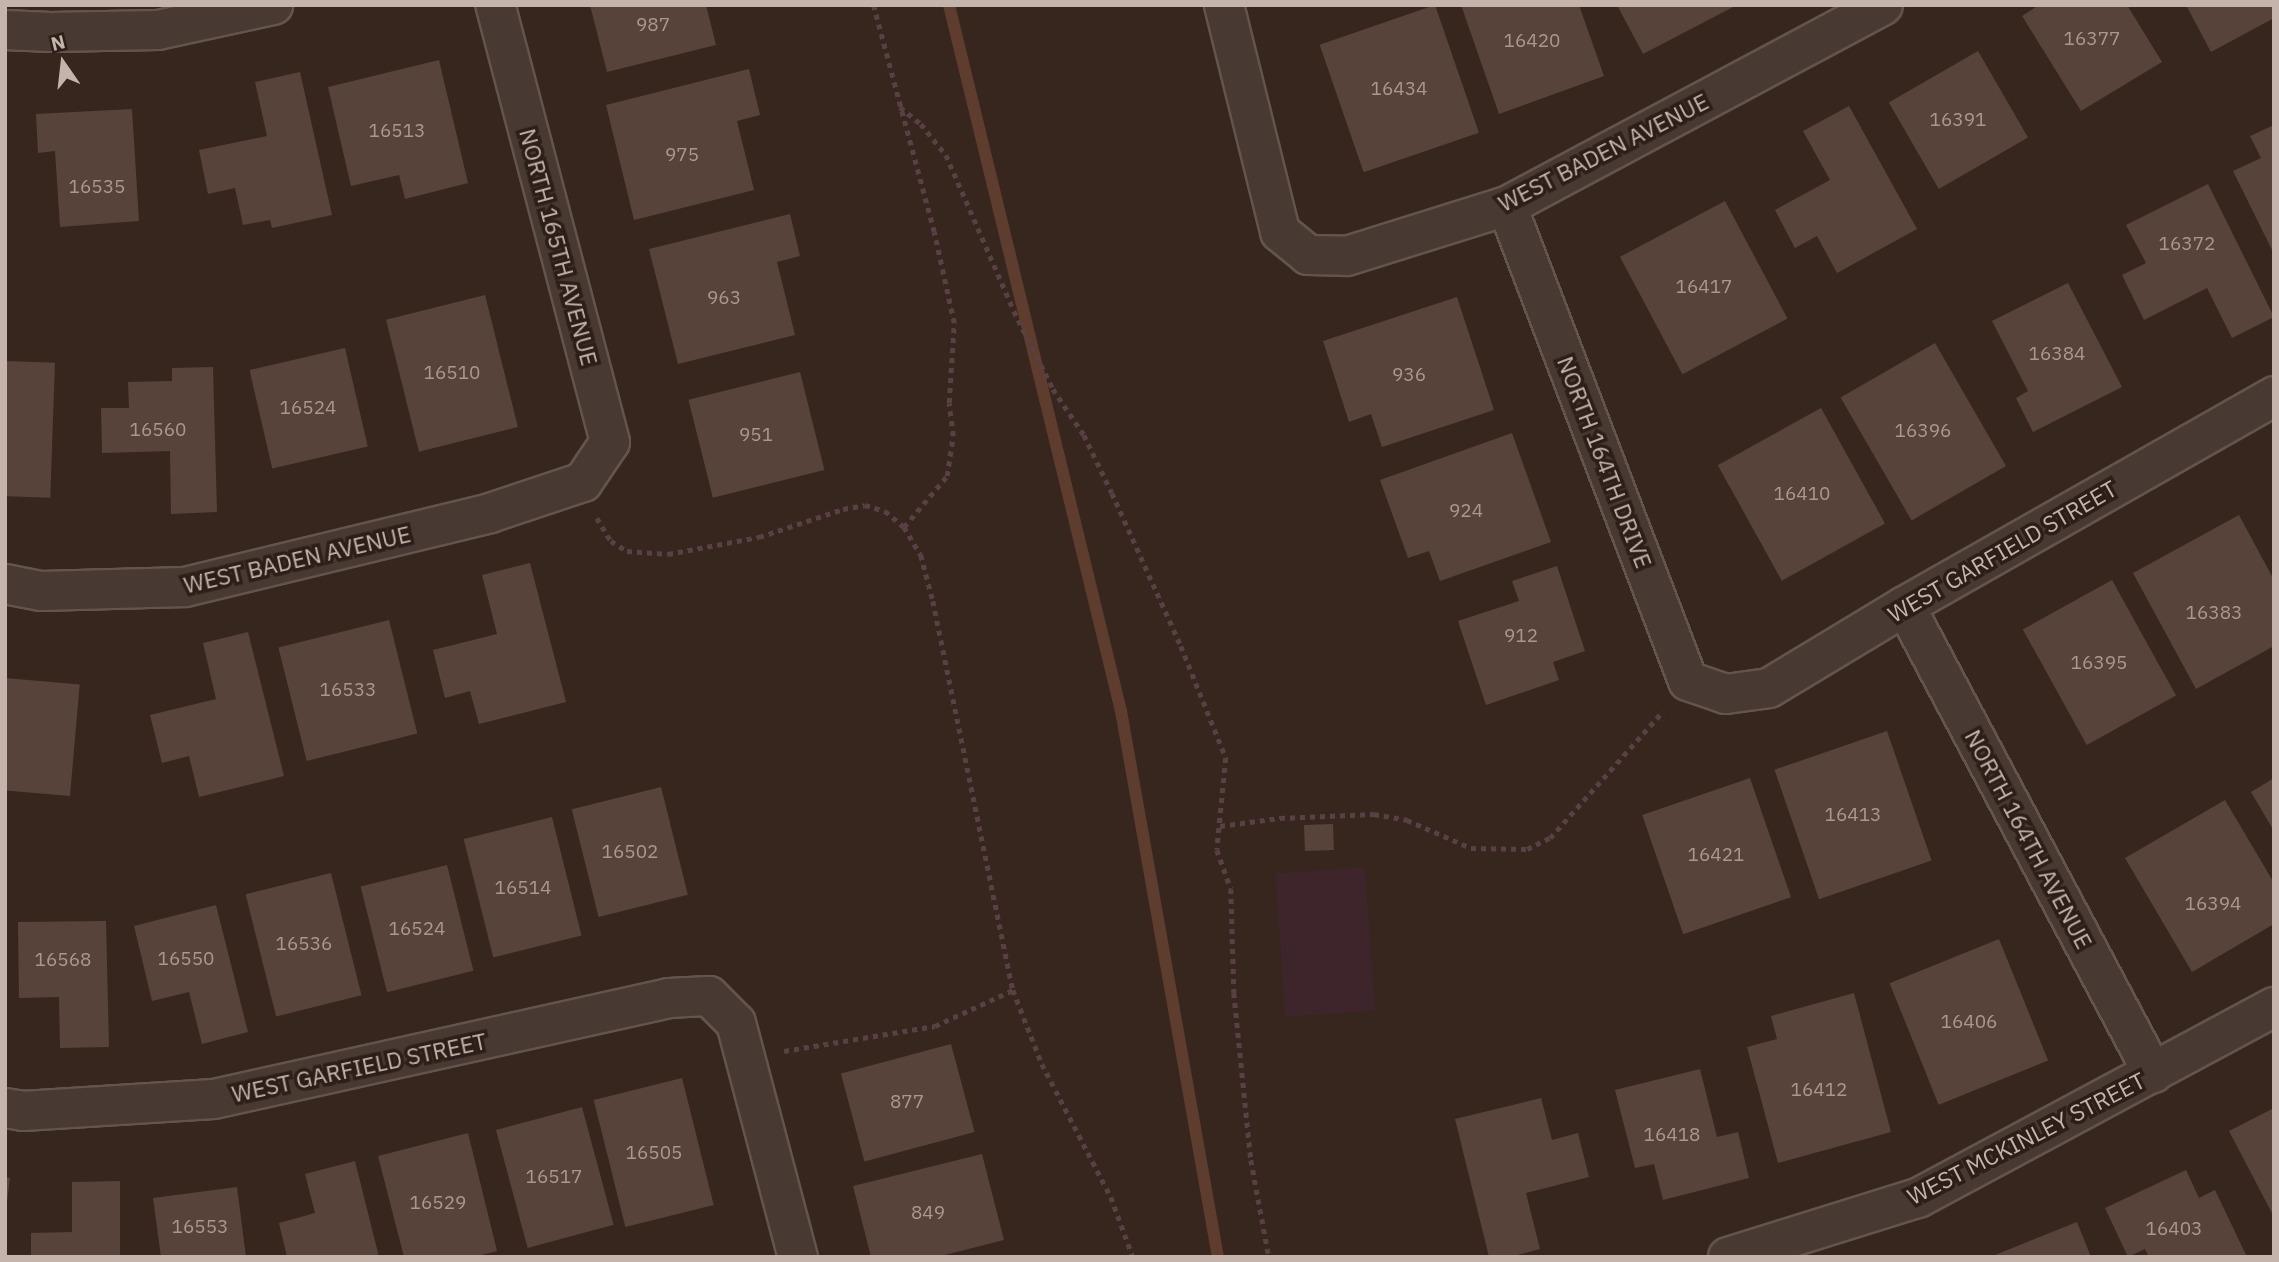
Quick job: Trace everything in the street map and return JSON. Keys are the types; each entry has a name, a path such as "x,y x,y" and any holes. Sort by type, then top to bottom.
{"street":[{"path":"5,30 158,30 273,5"},
{"name":"NORTH 165TH AVENUE","path":"495,5 610,442 583,482"},
{"name":"WEST BADEN AVENUE","path":"1224,5 1280,233 1308,255 1347,256 1507,206 1883,5"},
{"name":"NORTH 164TH DRIVE","path":"1507,206 1688,681"},
{"name":"WEST GARFIELD STREET","path":"1688,681 1726,694 1769,688 1905,606 2274,396"},
{"name":"WEST BADEN AVENUE","path":"5,584 41,591 185,587 490,513 583,482"},
{"name":"NORTH 164TH AVENUE","path":"1905,606 2153,1073"},
{"name":"WEST GARFIELD STREET","path":"5,1108 23,1111 214,1099 669,998 709,996 736,1023 745,1057"},
{"name":"WEST MCKINLEY STREET","path":"1728,1257 1918,1198 2274,1007"},
{"path":"745,1057 798,1257"}],"path":[{"path":"873,5 946,283 954,323 949,403 951,456 947,476 904,527"},
{"path":"900,107 921,124 946,155 1014,311 1053,389 1084,435 1171,624 1226,758 1217,850 1231,889 1234,910 1234,993 1251,1160 1269,1257"},
{"path":"583,482 602,529 611,541 627,551 668,554 707,549 759,537 843,509 865,505 885,511 904,527 921,555 933,601 1013,990 1042,1064 1111,1197 1133,1257"},
{"path":"1220,825 1280,818 1374,814 1407,820 1471,848 1527,849 1550,838 1688,681"},
{"path":"745,1057 935,1026 1013,990"}],"shaded area":[{"path":"1365,867 1375,1011 1285,1017 1275,873"}],"building":[{"path":"590,5 706,5 716,45 607,72"},
{"path":"1435,5 1479,133 1364,172 1320,45"},
{"path":"1461,5 1579,5 1604,76 1499,114"},
{"path":"1617,5 1737,5 1643,54"},
{"path":"2039,5 2127,5 2162,62 2081,111 2022,16"},
{"path":"2186,5 2274,5 2274,18 2211,52"},
{"path":"1978,51 2028,138 1939,189 1889,102"},
{"path":"439,60 468,183 405,199 399,175 351,186 328,87"},
{"path":"749,69 760,115 737,121 754,190 634,220 606,105"},
{"path":"300,72 332,215 272,228 270,220 243,225 235,188 208,194 199,150 267,136 255,82"},
{"path":"1849,106 1917,229 1837,273 1817,236 1795,248 1775,210 1830,180 1803,131"},
{"path":"132,109 139,221 60,227 55,151 38,153 36,114"},
{"path":"2274,125 2274,254 2233,171 2261,158 2250,136"},
{"path":"2208,184 2274,317 2232,338 2207,288 2144,320 2122,275 2146,263 2126,225"},
{"path":"1725,201 1787,318 1682,374 1620,257"},
{"path":"790,214 800,256 777,262 795,335 678,364 649,249"},
{"path":"2068,283 2122,387 2033,432 2016,398 2028,391 1992,321"},
{"path":"485,295 518,427 419,452 386,320"},
{"path":"1457,297 1494,410 1382,447 1371,414 1349,422 1323,341"},
{"path":"1935,343 2006,466 1912,520 1841,398"},
{"path":"345,348 368,446 272,468 250,370"},
{"path":"5,361 55,363 50,498 5,496"},
{"path":"213,367 217,512 171,514 170,451 102,453 101,408 129,408 128,382 172,381 172,368"},
{"path":"800,372 824,470 713,498 688,400"},
{"path":"1821,408 1885,523 1782,581 1718,465"},
{"path":"1512,433 1551,542 1440,581 1429,551 1408,558 1380,480"},
{"path":"2239,515 2274,580 2274,646 2196,689 2133,573"},
{"path":"530,563 566,702 479,724 470,691 445,698 433,650 497,634 482,575"},
{"path":"1557,566 1585,651 1553,662 1559,680 1486,705 1458,621 1519,601 1512,581"},
{"path":"2112,580 2176,695 2087,745 2023,629"},
{"path":"389,620 417,734 307,761 278,648"},
{"path":"248,632 284,776 199,797 189,756 162,763 150,715 216,699 203,643"},
{"path":"5,678 80,685 70,796 5,790"},
{"path":"1887,731 1932,861 1819,899 1774,770"},
{"path":"1750,778 1791,897 1683,934 1642,815"},
{"path":"2274,778 2274,831 2251,792"},
{"path":"661,787 688,895 599,917 572,809"},
{"path":"2225,800 2274,883 2274,924 2192,972 2125,858"},
{"path":"552,817 582,935 493,957 464,839"},
{"path":"1333,824 1334,850 1305,851 1304,825"},
{"path":"447,865 473,971 387,992 361,887"},
{"path":"331,873 361,995 276,1017 246,894"},
{"path":"216,905 248,1032 202,1044 189,992 152,1001 134,926"},
{"path":"106,921 109,1047 60,1048 59,997 19,998 18,922"},
{"path":"1999,939 2048,1060 1939,1105 1890,983"},
{"path":"1854,993 1891,1132 1778,1163 1747,1047 1777,1039 1771,1016"},
{"path":"951,1044 975,1132 864,1161 841,1074"},
{"path":"1700,1069 1717,1137 1738,1132 1749,1178 1663,1200 1654,1164 1635,1168 1615,1090"},
{"path":"682,1078 714,1205 625,1227 594,1100"},
{"path":"1541,1098 1552,1140 1578,1133 1589,1177 1526,1193 1540,1249 1510,1257 1489,1257 1455,1119"},
{"path":"582,1107 614,1225 528,1248 496,1130"},
{"path":"2274,1108 2274,1217 2229,1131"},
{"path":"468,1133 497,1251 474,1257 404,1257 378,1156"},
{"path":"982,1154 1004,1240 937,1257 871,1257 853,1186"},
{"path":"355,1161 379,1257 287,1257 279,1223 315,1213 305,1174"},
{"path":"2186,1170 2199,1198 2215,1190 2247,1257 2149,1257 2145,1249 2128,1257 2105,1208"},
{"path":"5,1177 10,1178 7,1202 5,1202"},
{"path":"120,1181 120,1257 31,1257 31,1233 72,1232 72,1182"},
{"path":"237,1187 246,1257 161,1257 153,1198"},
{"path":"2077,1222 2091,1257 1990,1257"}],"waterway":[{"path":"949,5 1121,711 1218,1257"}]}
